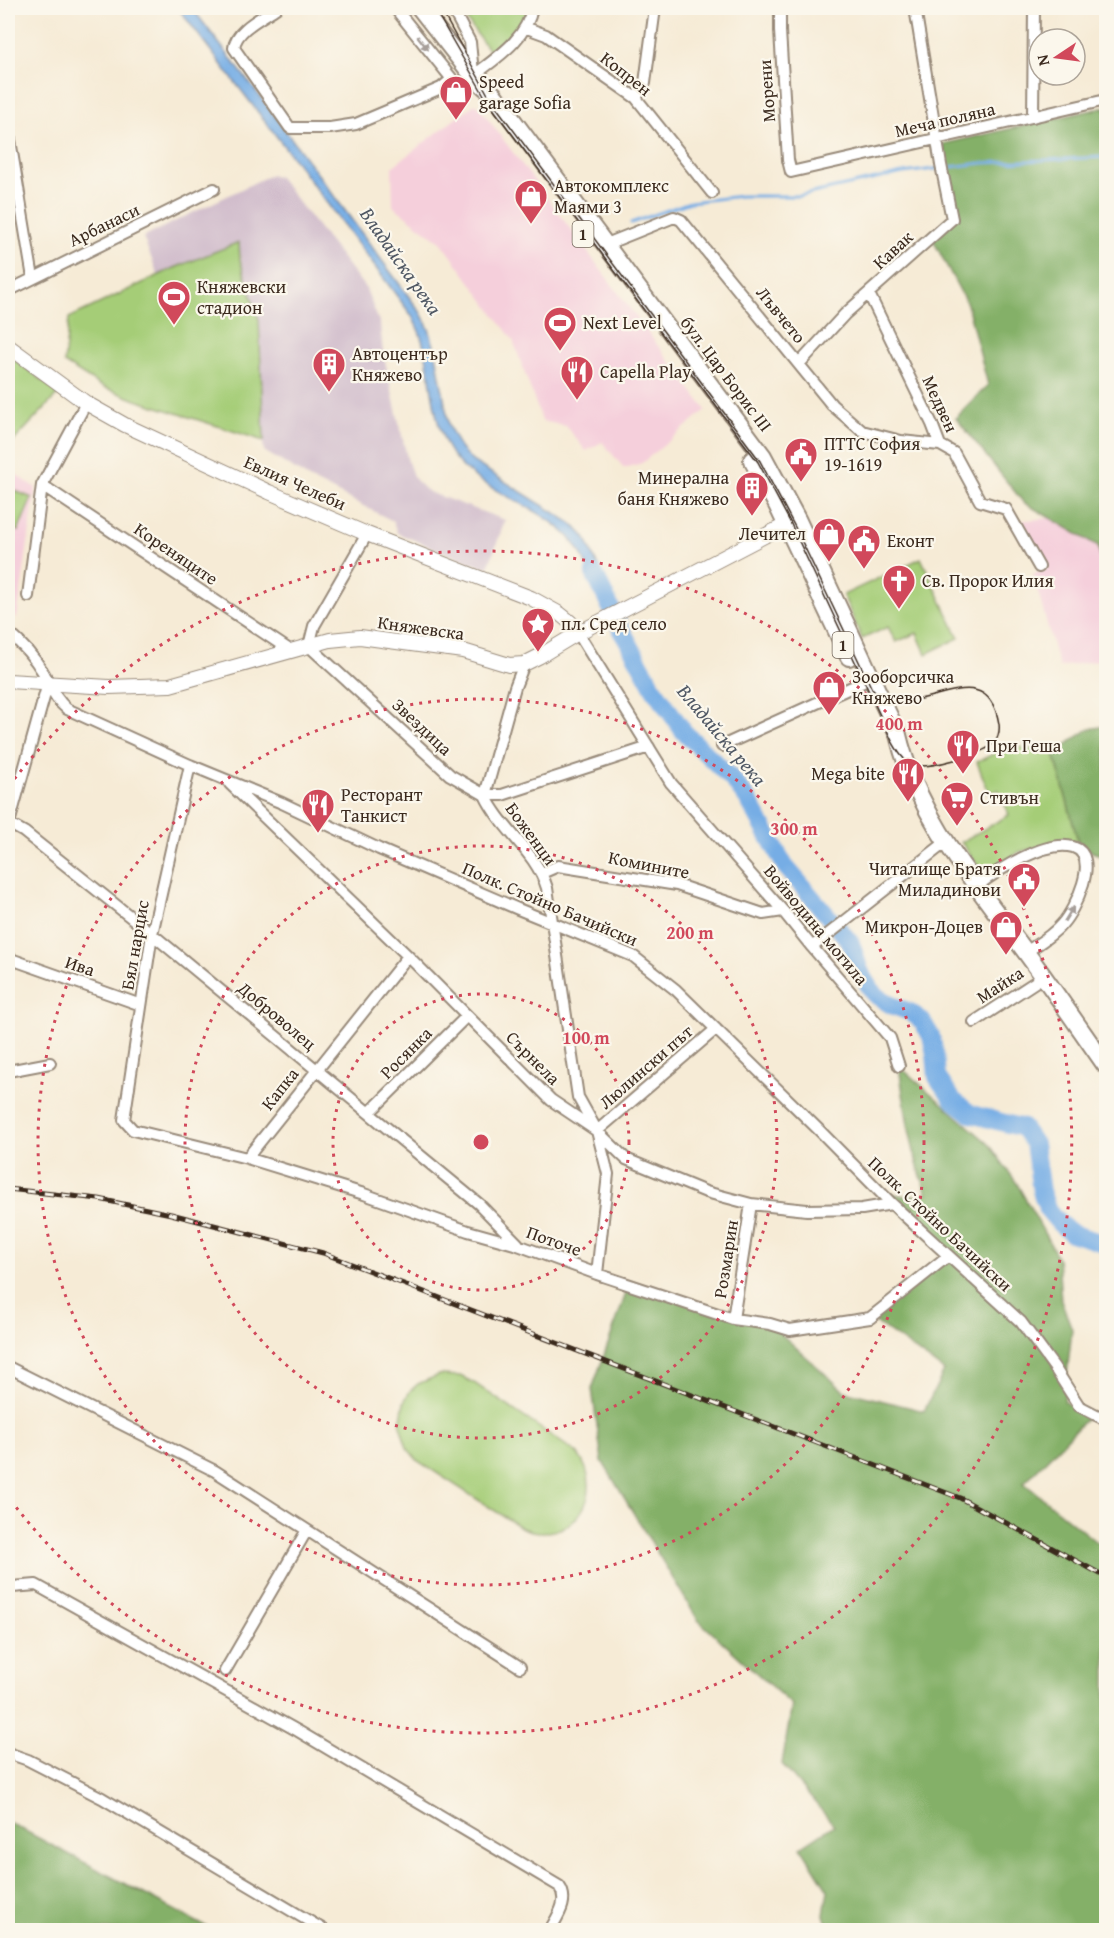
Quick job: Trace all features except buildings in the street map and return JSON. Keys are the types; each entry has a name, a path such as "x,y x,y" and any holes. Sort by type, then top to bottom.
{"main road":[{"name":"бул. Цар Борис III","path":"420,8 473,76 494,95 763,456 866,680 898,735 905,763 946,842 1107,1066"},
{"name":"бул. Цар Борис III","path":"473,76 484,101 756,465 792,521"}],"street":[{"path":"276,8 239,35 234,41 234,48 290,128 330,128 356,124 441,88 452,79 473,76 497,57 526,28 532,8"},
{"path":"395,8 452,79"},
{"name":"бул. Цар Борис III","path":"452,8 470,42 473,76"},
{"path":"636,98 645,83 655,8"},
{"name":"Морени","path":"780,8 788,160 791,171"},
{"name":"Кавак","path":"799,364 845,314 952,219 915,8"},
{"path":"1034,8 1034,117"},
{"name":"Копрен","path":"526,28 546,35 636,98 712,193"},
{"name":"Меча поляна","path":"791,171 1034,117 1106,98"},
{"path":"8,128 33,278"},
{"name":"Арбанаси","path":"8,291 214,189"},
{"name":"Лъвчето","path":"604,245 674,217 681,220 832,405 862,431 901,441 940,445"},
{"name":"Медвен","path":"869,294 940,445 954,453 980,501 1006,509 1039,567"},
{"name":"Евлия Челеби","path":"8,346 86,403 125,425 269,492 367,534 531,598 560,614 578,633"},
{"path":"28,596 42,485 86,403"},
{"name":"Кореняците","path":"42,485 291,651"},
{"path":"524,664 604,619 792,521"},
{"path":"309,646 314,626 367,534"},
{"name":"Полк. Стойно Бачийски","path":"8,632 21,643 43,672 56,700 66,708 190,765 282,803 390,854 552,924 633,956 676,990 892,1204 1021,1322 1079,1406 1107,1420"},
{"name":"Войводина могила","path":"578,633 671,783 783,911 815,944 890,1038 899,1066"},
{"name":"Княжевска","path":"8,681 109,687 170,686 309,646 337,639 360,637 463,651 509,665 524,664"},
{"name":"Звездица","path":"309,646 450,775 485,795"},
{"name":"Боженци","path":"524,664 515,687 485,795 492,810 542,873 547,888 578,1097 597,1131 608,1174 597,1274"},
{"path":"722,746 866,680"},
{"path":"8,824 48,683"},
{"path":"485,795 502,795 649,747"},
{"name":"Бял нарцис","path":"133,1130 124,1120 152,934 190,765"},
{"name":"Сърнела","path":"226,780 408,956 551,1100 597,1131 626,1160 706,1191 751,1204 807,1210 862,1209 892,1204"},
{"name":"Доброволец","path":"8,824 24,832 316,1069 479,1204 518,1245"},
{"path":"815,944 946,842"},
{"path":"977,886 1029,854 1054,848 1072,847 1080,852 1086,865 1084,882 1073,909 1055,932 1026,952"},
{"name":"Комините","path":"542,873 558,866 677,885 763,914 783,911"},
{"name":"Капка","path":"247,1158 408,956"},
{"name":"Ива","path":"8,958 141,1005"},
{"name":"Майка","path":"974,1022 1044,977"},
{"name":"Росянка","path":"369,1113 467,1016"},
{"name":"Люлински път","path":"597,1131 716,1029"},
{"path":"8,1071 50,1063"},
{"name":"Поточе","path":"133,1130 247,1158 518,1245 733,1319 770,1324 790,1330 870,1318 948,1256"},
{"name":"Розмарин","path":"733,1319 751,1204"},
{"path":"8,1367 215,1471 520,1667"},
{"path":"225,1671 307,1530"},
{"path":"8,1590 12,1587 36,1584 298,1731 559,1886 564,1893 564,1899 550,1930"},
{"path":"8,1753 28,1760 102,1797 324,1930"}],"shaded area":[{"path":"476,103 706,410 642,463 624,468 602,442 586,451 566,426 542,421 513,340 442,243 393,206 392,167"},
{"path":"270,175 279,177 366,289 380,324 383,352 413,476 431,493 505,520 488,568 397,533 393,521 312,480 264,451 239,242 158,275 143,237"},
{"path":"8,469 36,488 17,618 8,613"},
{"path":"1050,518 1098,546 1106,582 1106,659 1059,667 1033,574 1047,570 1018,521"}],"green space":[{"path":"458,8 527,8 527,15 521,29 493,56"},
{"path":"1106,107 1106,582 1098,546 1023,502 956,418 988,385 967,304 932,238 955,217 943,144"},
{"path":"239,242 240,260 259,320 264,441 136,400 101,386 64,363 69,318 172,269"},
{"path":"8,355 59,393 8,447"},
{"path":"13,490 32,498 18,531 8,527 8,505"},
{"path":"921,558 959,638 926,654 917,633 896,642 888,627 862,639 843,595"},
{"path":"1106,726 1106,857 1092,852 1078,841 1054,753 1089,729"},
{"path":"1005,745 1054,753 1078,841 1019,852 986,877 961,842 1009,815 999,790 989,793 977,762 1005,748"},
{"path":"899,1066 989,1144 1016,1182 1058,1258 1061,1300 1072,1329 1064,1401 1087,1418 1024,1483 1106,1550 1106,1930 829,1930 824,1915 828,1890 801,1847 834,1825 782,1764 792,1705 698,1620 602,1461 592,1389 629,1285 770,1324 844,1391 924,1411 944,1371 870,1318 948,1256 879,1191 909,1196 927,1193 913,1147"},
{"path":"439,1375 460,1376 474,1383 577,1453 586,1469 589,1485 587,1501 580,1514 569,1524 555,1531 538,1532 520,1527 418,1461 407,1448 400,1425 404,1402 410,1391 418,1384"},
{"path":"10,1823 212,1930 8,1930 8,1824"}],"water":[{"path":"178,8 192,8 421,313 435,349 449,426 460,448 472,461 571,523 585,537 609,591 599,596 580,551 559,528 484,483 458,462 449,450 437,419 425,352 412,316"}],"waterway":[{"path":"631,223 690,202 741,196 799,196 903,173 982,163 1106,157"},
{"name":"Владайска река","path":"594,573 654,689 684,732 732,779 749,801 785,866 851,943 860,971 874,994 891,1005 910,1012 922,1021 931,1036 937,1077 953,1100 971,1114 1023,1128 1034,1144 1041,1191 1048,1210 1071,1233 1106,1244"}],"tram line":[{"path":"434,8 488,102 758,462 790,522 892,741 901,755 906,761 920,766 966,757 992,745 996,741 999,724 991,702 979,691 963,690 905,702 887,700 872,689 796,529 760,461 491,100 440,8"}],"railway":[{"path":"8,1189 99,1199 171,1214 323,1253 960,1498 1106,1577"}],"place":[{"name":"Speed garage Sofia","path":"456,121"},
{"name":"Автокомплекс Маями 3","path":"531,225"},
{"name":"Княжевски стадион","path":"174,326"},
{"name":"Next Level","path":"560,352"},
{"name":"Автоцентър Княжево","path":"329,393"},
{"name":"Capella Play","path":"577,401"},
{"name":"ПТТС София 19-1619","path":"801,483"},
{"name":"Минерална баня Княжево","path":"752,517"},
{"name":"Лечител","path":"829,563"},
{"name":"Еконт","path":"864,570"},
{"name":"Св. Пророк Илия","path":"899,610"},
{"name":"пл. Сред село","path":"538,653"},
{"name":"Зооборсичка Княжево","path":"829,716"},
{"name":"При Геша","path":"963,775"},
{"name":"Mega bite","path":"908,803"},
{"name":"Стивън","path":"957,827"},
{"name":"Ресторант Танкист","path":"318,834"},
{"name":"Читалище Братя Миладинови","path":"1024,908"},
{"name":"Микрон-Доцев","path":"1006,956"}]}
